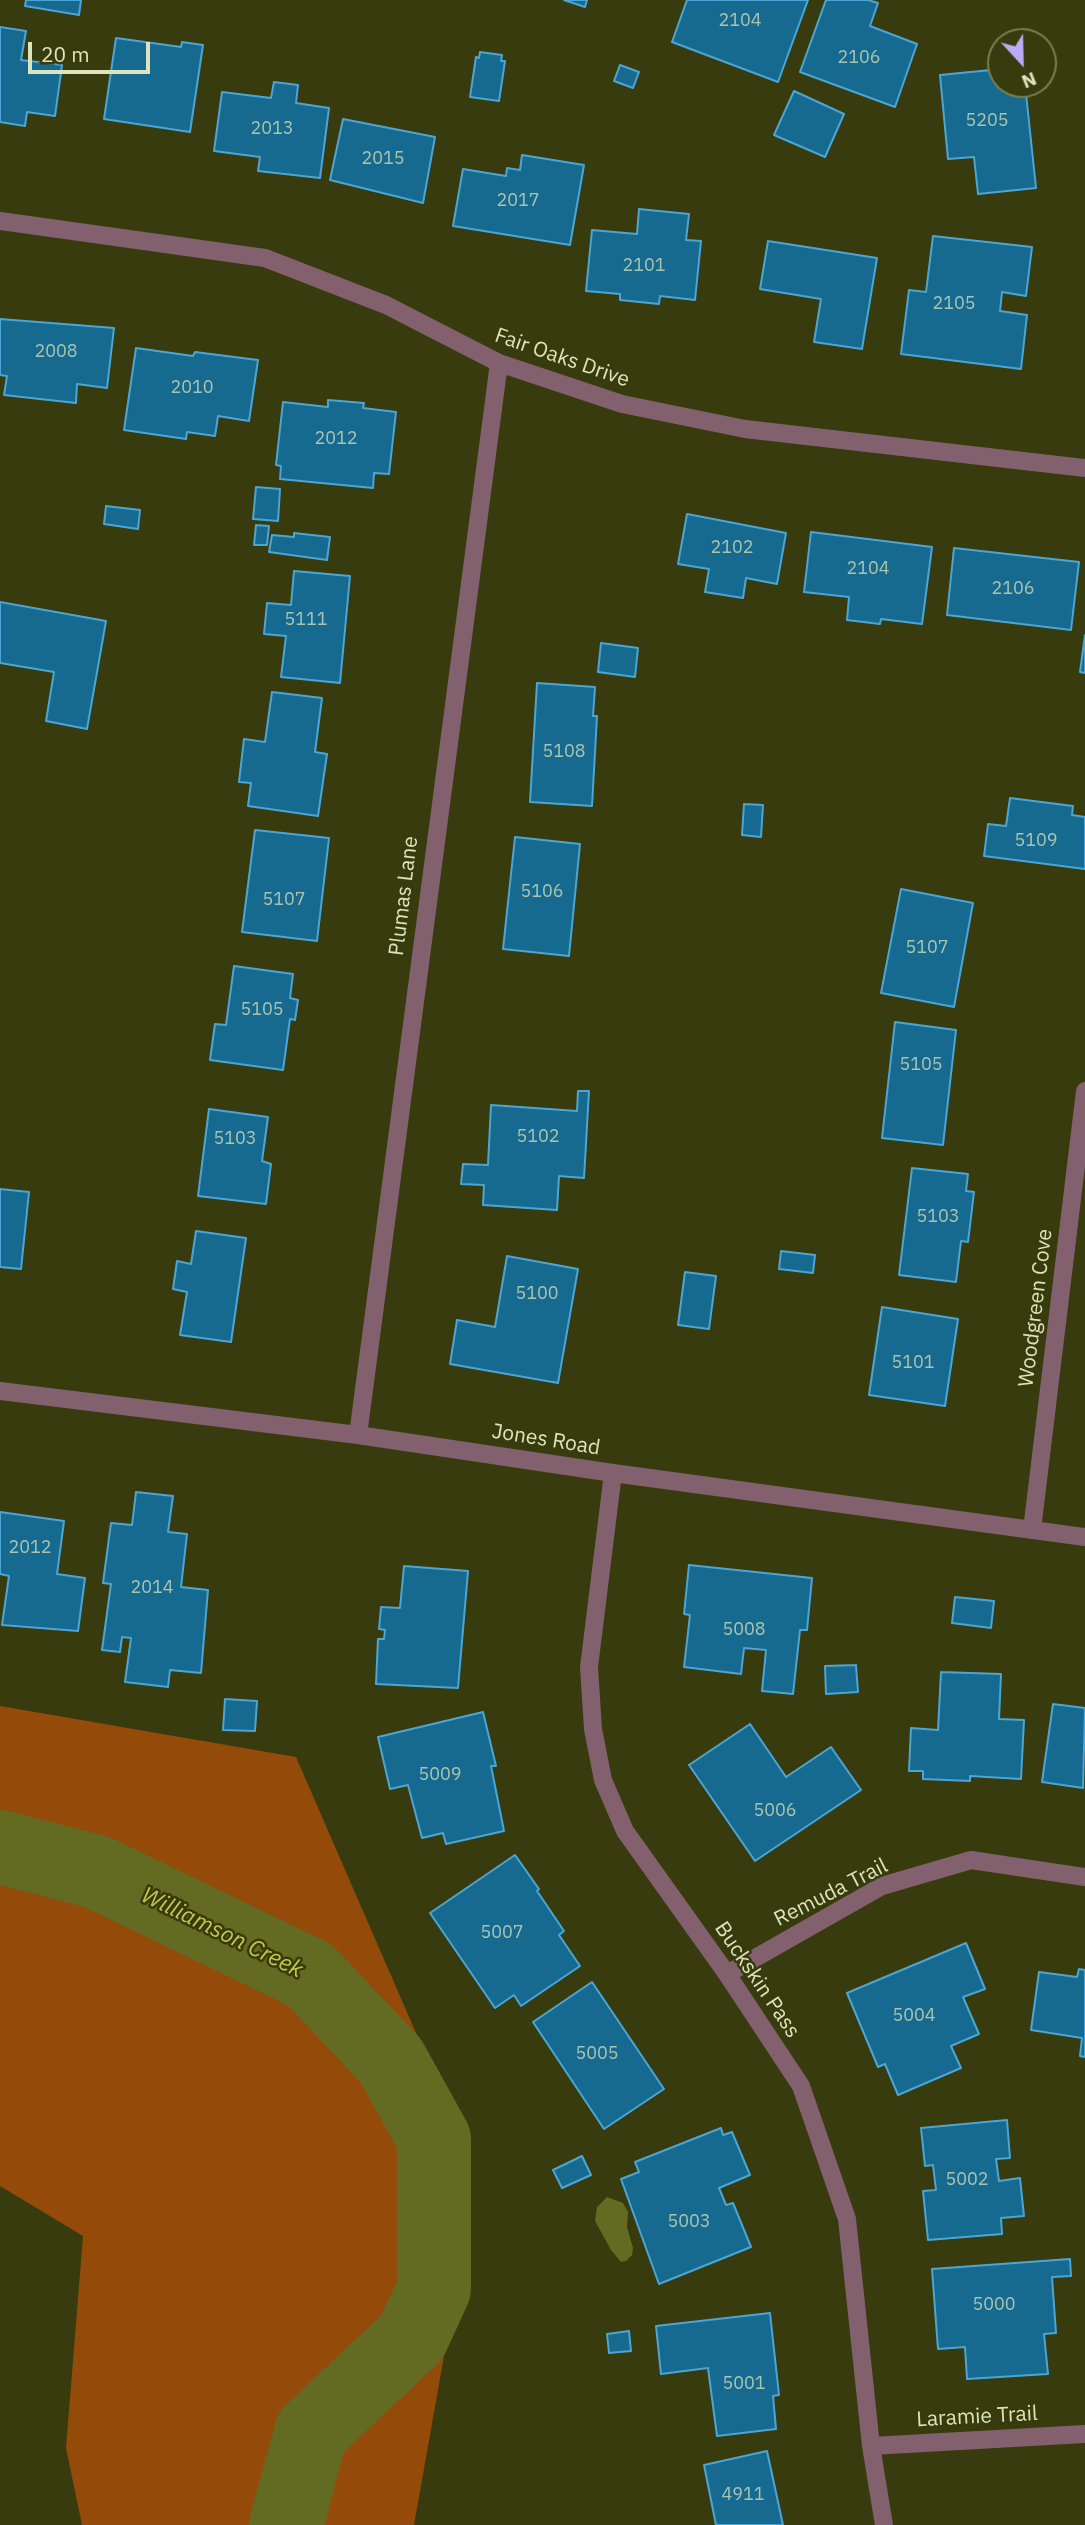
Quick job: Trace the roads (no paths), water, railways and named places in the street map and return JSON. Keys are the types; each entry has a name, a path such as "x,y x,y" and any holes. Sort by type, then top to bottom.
{"street":[{"name":"Fair Oaks Drive","path":"0,221 265,258 386,305 499,363 622,404 745,429 1085,468"},
{"name":"Plumas Lane","path":"358,1435 499,363"},
{"name":"Woodgreen Cove","path":"1032,1530 1085,1091"},
{"name":"Jones Road","path":"0,1391 358,1435 613,1473 1085,1537"},
{"name":"Buckskin Pass","path":"613,1473 589,1667 593,1729 603,1780 625,1831 727,1975 801,2086 847,2219 871,2446 884,2525"},
{"name":"Remuda Trail","path":"727,1975 883,1886 971,1860 1085,1877"},
{"name":"Laramie Trail","path":"871,2446 1085,2434"}],"waterway":[{"name":"Williamson Creek","path":"0,1847 97,1872 310,1975 391,2061 434,2139 434,2289 412,2337 311,2432 286,2525"}]}
